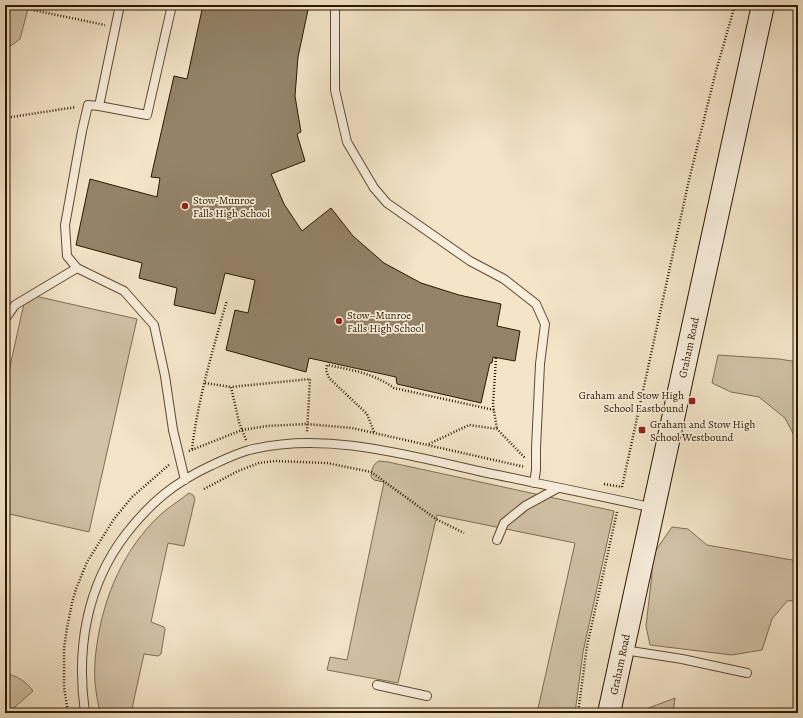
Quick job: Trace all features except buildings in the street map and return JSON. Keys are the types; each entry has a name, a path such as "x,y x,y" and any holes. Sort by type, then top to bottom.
{"main road":[{"name":"Graham Road","path":"609,713 764,5"}],"lane":[{"path":"99,106 120,5"},
{"path":"172,5 147,115 88,105 65,225 67,256 77,268 124,290 154,325 165,376 172,430 185,480"},
{"path":"335,5 335,90 347,142 374,188 387,203 470,261 504,279 536,304 545,324 540,364 536,470 534,483"},
{"path":"5,319 15,305 77,268"},
{"path":"85,713 82,655 87,620 99,579 112,554 131,528 157,499 197,472 249,450 267,446 324,443 392,452 654,508"},
{"path":"497,540 504,523 525,506 558,488"},
{"path":"623,650 682,659 747,673"},
{"path":"377,685 428,696"}],"path":[{"path":"621,492 688,180 716,71 735,5"},
{"path":"28,10 115,27"},
{"path":"5,118 88,105"},
{"path":"192,449 194,431 205,383 227,300"},
{"path":"496,358 494,410 497,429 536,470"},
{"path":"374,433 367,414 329,378 326,370 327,365 362,372 382,380 394,388 494,410"},
{"path":"205,383 231,387 310,378 306,443"},
{"path":"231,387 239,422 254,465"},
{"path":"428,445 469,424 497,429"},
{"path":"204,489 238,471 254,465 275,461 327,463 371,472 436,519 464,533"},
{"path":"578,713 587,646 617,510"}],"shaded area":[{"path":"5,5 29,5 20,39 5,50"},
{"path":"26,294 137,319 89,532 5,513 5,389"},
{"path":"718,355 779,359 798,362 798,443 785,418 759,397 731,392 712,383"},
{"path":"379,461 614,511 583,652 575,713 537,713 575,543 437,515 398,683 327,670 330,657 347,660 384,482 374,480 371,477 375,464"},
{"path":"189,493 193,495 195,499 184,546 168,543 151,622 164,627 165,629 161,654 158,656 144,654 131,713 100,713 95,683 95,658 100,626 111,591 126,558 147,528 163,512"},
{"path":"672,527 688,529 707,545 798,561 798,600 787,601 772,619 762,650 732,655 650,645 646,626 652,574 651,557"},
{"path":"5,673 21,679 33,691 8,713 5,713"},
{"path":"675,698 673,713 638,713 638,712"}],"place":[{"name":"Stow-Munroe Falls High School","path":"185,206"},
{"name":"Stow–Munroe Falls High School","path":"339,321"},
{"name":"Graham and Stow High School Eastbound","path":"692,401"},
{"name":"Graham and Stow High School Westbound","path":"642,430"}]}
